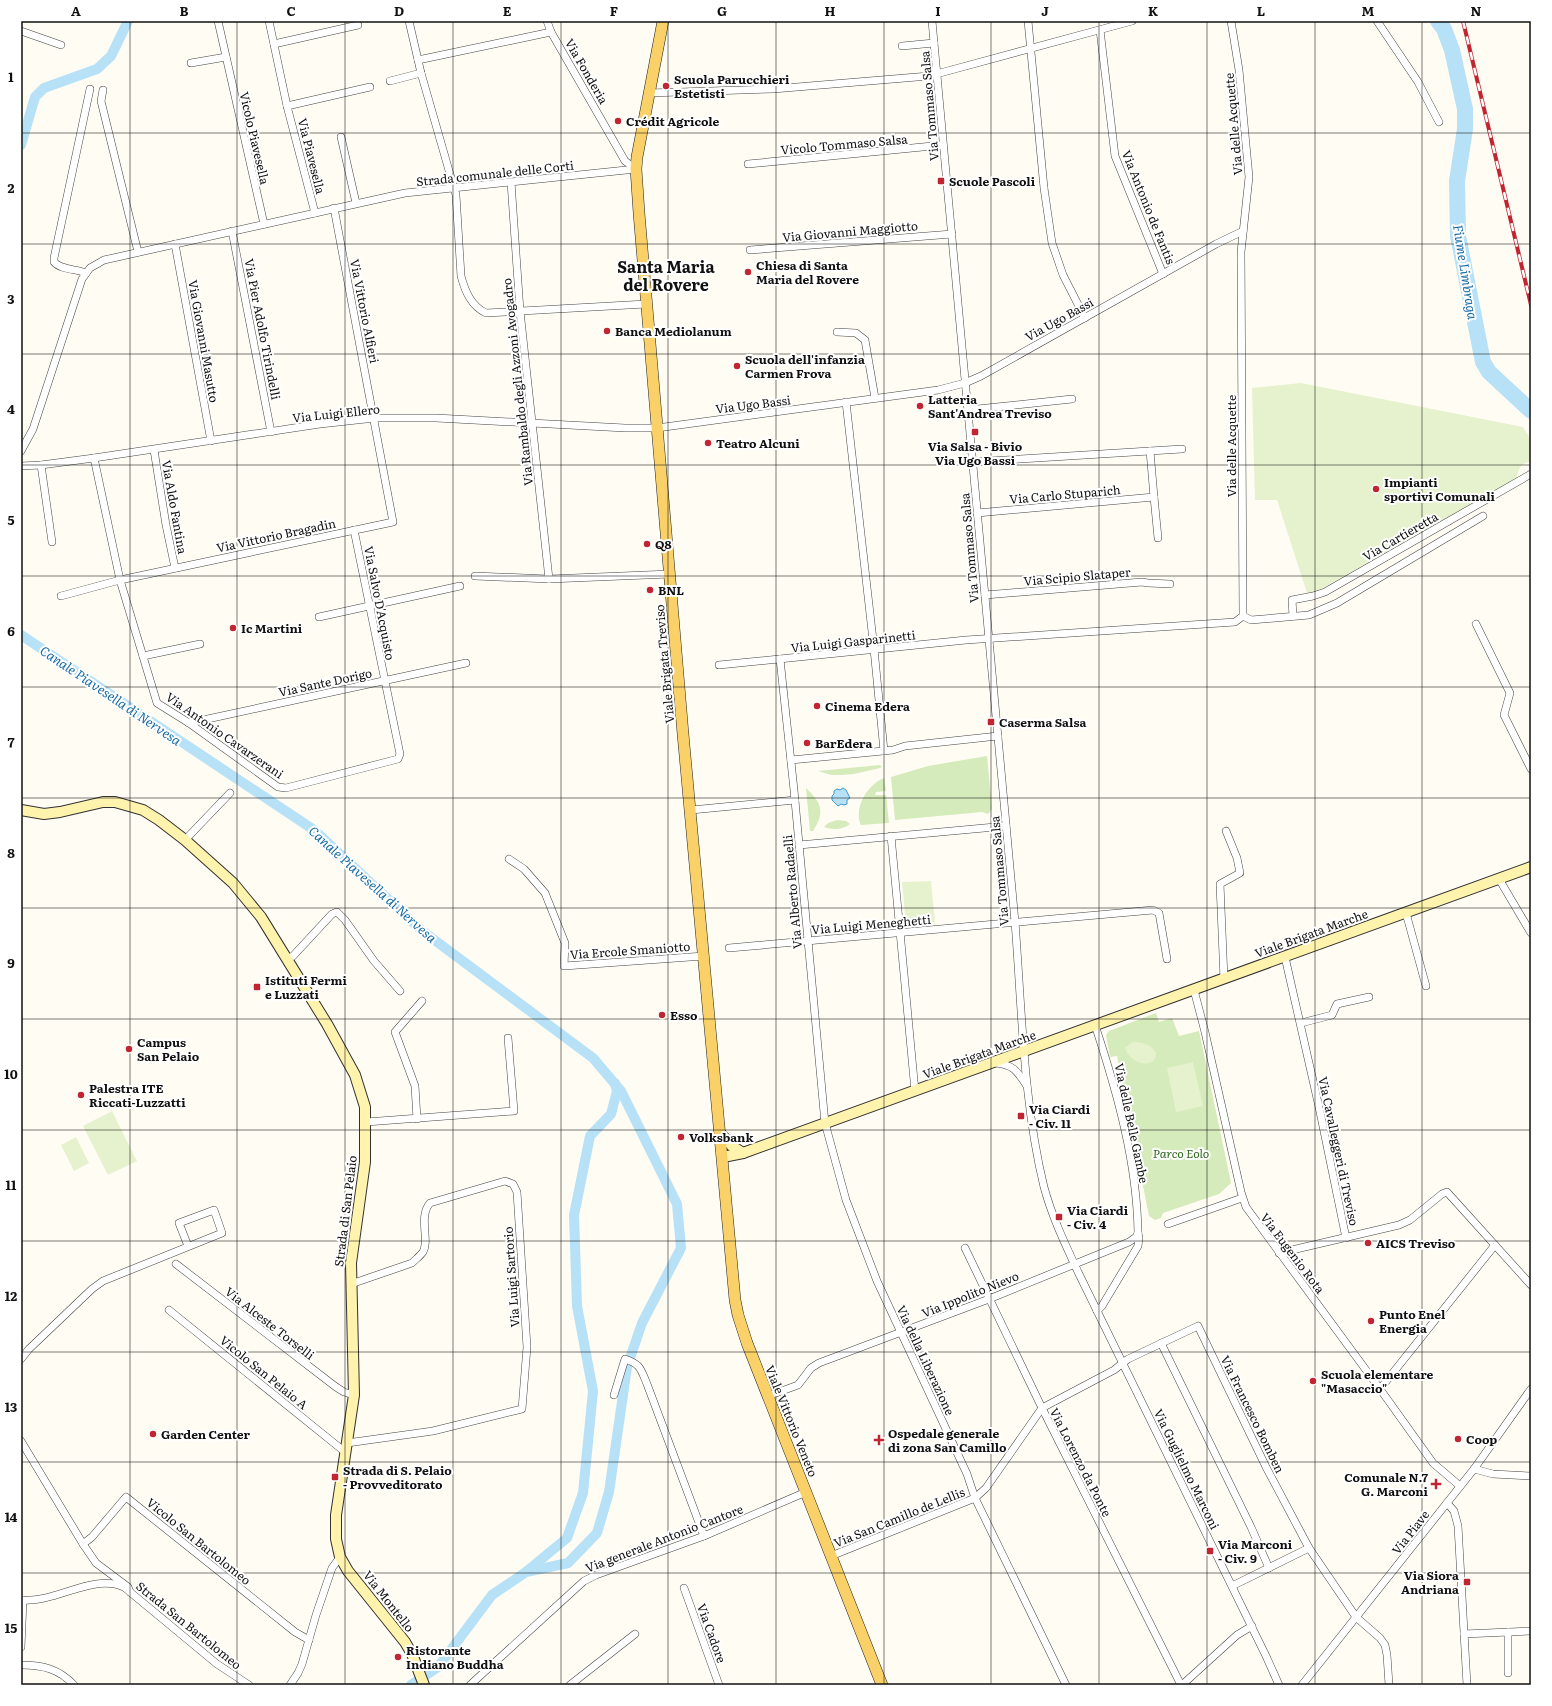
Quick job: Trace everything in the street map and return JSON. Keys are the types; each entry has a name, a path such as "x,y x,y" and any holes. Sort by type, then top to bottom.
{"main road":[{"name":"Viale Brigata Treviso","path":"664,21 639,145 636,169 646,304 723,1156"},
{"name":"Viale Vittorio Veneto","path":"723,1156 736,1308 747,1343 882,1685"}],"street":[{"name":"Vicolo Piavesella","path":"218,21 264,224"},
{"name":"Via Piavesella","path":"269,21 287,106 315,212"},
{"path":"409,21 421,73 455,188 461,276 467,294 476,307 486,313 646,304"},
{"name":"Via Fonderia","path":"548,21 552,32 625,161 636,169"},
{"name":"Via Tommaso Salsa","path":"932,21 1015,922 1028,1088"},
{"path":"1028,21 1046,200 1052,243 1063,275 1085,318"},
{"path":"649,94 803,87 937,75 960,67 1132,21"},
{"name":"Via delle Acquette","path":"1231,21 1239,70 1249,177 1241,252 1243,616"},
{"path":"1377,21 1418,82 1439,122"},
{"path":"274,44 358,25"},
{"name":"Via Antonio de Fantis","path":"1100,30 1115,156 1163,274"},
{"path":"21,31 61,45"},
{"path":"418,60 552,32"},
{"name":"Via Tommaso Salsa","path":"902,46 934,43"},
{"path":"191,63 226,56"},
{"path":"390,81 421,73"},
{"name":"Via Piavesella","path":"287,106 370,87"},
{"path":"86,273 78,269 60,266 54,262 54,258 90,89"},
{"path":"103,90 101,101 138,252"},
{"path":"341,137 356,203"},
{"name":"Vicolo Tommaso Salsa","path":"748,164 943,145"},
{"name":"Strada comunale delle Corti","path":"21,451 34,429 78,289 86,273 97,263 138,252 315,212 405,194 636,169"},
{"name":"Via Rambaldo degli Azzoni Avogadro","path":"511,182 520,312 549,579"},
{"name":"Via Vittorio Alfieri","path":"334,208 375,418"},
{"name":"Via Pier Adolfo Tirindelli","path":"232,231 271,432"},
{"name":"Via Ugo Bassi","path":"657,428 938,390 965,383 1085,318 1216,244 1243,231"},
{"name":"Via Giovanni Maggiotto","path":"750,250 952,234"},
{"name":"Via Giovanni Masutto","path":"175,244 211,441"},
{"path":"837,332 856,333 865,340 875,398"},
{"path":"968,410 1072,399"},
{"path":"846,402 884,751"},
{"name":"Via Luigi Ellero","path":"21,466 41,465 154,450 320,424 375,418 436,418 657,428"},
{"name":"Via Vittorio Bragadin","path":"61,596 120,580 393,522 375,418"},
{"path":"972,462 1182,449"},
{"name":"Via Aldo Fantina","path":"154,450 166,525 175,568"},
{"path":"1150,451 1158,538"},
{"name":"Via Antonio Cavarzerani","path":"94,458 120,580 157,703 189,723 278,787 286,788 398,759 400,754 384,680"},
{"path":"41,465 52,542"},
{"name":"Via Cartieretta","path":"1294,616 1291,604 1292,600 1325,592 1531,474"},
{"name":"Via Carlo Stuparich","path":"977,513 1154,497"},
{"name":"Via Cartieretta","path":"1243,616 1251,620 1309,615 1337,603 1483,516"},
{"name":"Via Salvo D'Acquisto","path":"354,530 384,680"},
{"path":"475,576 549,579 670,574"},
{"name":"Via Scipio Slataper","path":"985,594 1142,582 1170,584"},
{"path":"319,617 460,586"},
{"path":"989,639 1235,622 1243,616"},
{"path":"1476,624 1510,693 1504,715 1531,769"},
{"name":"Via Luigi Gasparinetti","path":"719,665 989,639"},
{"path":"143,656 200,644"},
{"name":"Via Alberto Radaelli","path":"780,659 795,800 825,1123"},
{"name":"Via Sante Dorigo","path":"189,723 466,663"},
{"path":"791,760 893,750 905,746 998,736"},
{"path":"185,840 230,793"},
{"path":"691,810 795,800"},
{"name":"Strada di San Pelaio","path":"21,810 44,814 60,812 103,802 115,802 143,810 160,820 220,870 242,892 261,917 353,1069 363,1097 366,1122 365,1162 351,1263 350,1284 354,1395 335,1526 340,1557"},
{"path":"799,845 1006,826"},
{"path":"1224,978 1220,884 1240,873 1237,858 1226,832"},
{"path":"891,836 915,1091"},
{"name":"Via Ercole Smaniotto","path":"509,859 524,869 545,893 565,943 564,966 704,956"},
{"name":"Viale Brigata Marche","path":"723,1156 743,1153 1531,867"},
{"path":"1499,879 1531,933"},
{"name":"Via Luigi Meneghetti","path":"728,948 1015,922 1157,911 1159,913 1167,959"},
{"path":"287,959 293,956 332,914 337,912 345,920 374,961 400,991"},
{"path":"1406,913 1426,986"},
{"name":"Via Cavalleggeri di Treviso","path":"1285,957 1301,1023 1346,1238 1404,1223 1442,1194 1447,1192 1531,1285"},
{"name":"Via Eugenio Rota","path":"1194,990 1205,1032 1242,1198 1249,1212 1380,1388 1433,1463 1460,1486"},
{"path":"1301,1023 1332,1015 1337,1004 1369,997"},
{"path":"417,1119 415,1086 395,1032 422,1001"},
{"name":"Via delle Belle Gambe","path":"1095,1025 1114,1087 1127,1141 1136,1192 1139,1242 1102,1306 1097,1311"},
{"path":"366,1122 514,1111 508,1038"},
{"path":"993,1062 1006,1064 1014,1068 1028,1088"},
{"name":"Via Guglielmo Marconi","path":"1028,1088 1035,1138 1045,1188 1062,1238 1252,1626 1279,1685"},
{"name":"Via della Liberazione","path":"825,1123 846,1200 877,1281 967,1474 974,1498 1066,1685"},
{"path":"721,1134 732,1146 743,1153"},
{"name":"Via Luigi Sartorio","path":"346,1447 433,1430 522,1409 527,1347 517,1192 513,1184 505,1181 430,1203 425,1209 424,1251 412,1263 350,1284"},
{"path":"1168,1224 1242,1198"},
{"path":"21,1359 29,1349 92,1289 103,1281 222,1233 214,1210 179,1223 188,1246"},
{"name":"Via Ippolito Nievo","path":"768,1396 798,1385 812,1368 819,1363 989,1299 1129,1242 1136,1237 1138,1233"},
{"path":"1279,1253 1346,1238"},
{"path":"1129,1242 1135,1249"},
{"path":"1380,1388 1495,1245"},
{"name":"Via Lorenzo da Ponte","path":"964,1248 1042,1408 1181,1685"},
{"name":"Via Alceste Torselli","path":"176,1264 336,1387 344,1392 354,1395"},
{"name":"Vicolo San Pelaio A","path":"169,1310 346,1447"},
{"name":"Via Francesco Bomben","path":"1042,1408 1114,1370 1122,1362 1198,1326 1266,1467 1309,1548 1356,1617 1380,1638 1385,1645 1389,1685"},
{"path":"1161,1343 1238,1501 1268,1568"},
{"path":"614,1395 624,1359 635,1363 640,1368 704,1536"},
{"name":"Via Piave","path":"1302,1685 1447,1503 1531,1389"},
{"path":"974,1498 986,1488 1042,1408"},
{"path":"21,1442 96,1563 128,1587 130,1592"},
{"path":"1474,1468 1493,1474 1531,1476"},
{"name":"Via generale Antonio Cantore","path":"470,1685 584,1582 596,1575 704,1536 806,1492"},
{"name":"Vicolo San Bartolomeo","path":"83,1544 92,1537 126,1497 295,1632 308,1640"},
{"name":"Via San Camillo de Lellis","path":"831,1556 974,1498"},
{"path":"1447,1503 1454,1511 1457,1520 1467,1685"},
{"path":"1232,1586 1309,1548"},
{"path":"290,1685 298,1673 332,1568 340,1557"},
{"name":"Via Montello","path":"340,1557 348,1571 405,1642 418,1667 424,1685"},
{"name":"Strada San Bartolomeo","path":"22,1600 48,1598 102,1583 119,1585 130,1592 217,1664 249,1685"},
{"name":"Via Cadore","path":"684,1588 719,1685"},
{"path":"21,1648 22,1600"},
{"path":"1181,1685 1237,1635 1252,1626"},
{"path":"1464,1634 1531,1631"},
{"path":"1508,1632 1508,1673"},
{"path":"570,1685 635,1634"},
{"path":"21,1665 50,1668 66,1677 74,1685"}],"green space":[{"name":"Impianti sportivi Comunali","path":"1301,383 1523,427 1531,440 1531,462 1524,463 1522,465 1516,479 1310,595 1307,593 1277,500 1255,500 1252,388"},
{"path":"987,756 992,809 988,814 982,812 895,820 891,777 928,766"},
{"path":"880,765 882,767 880,768 854,774 831,775 818,771"},
{"path":"884,778 886,791 876,792 875,795 886,795 889,823 861,825 859,811 864,797 873,785"},
{"path":"806,788 816,798 820,808 819,818 813,831 810,831"},
{"path":"837,820 846,821 850,824 837,829 824,827 828,823"},
{"path":"931,881 935,923 906,925 902,882"},
{"name":"Parco Eolo","path":"1156,1013 1159,1022 1172,1018 1179,1036 1199,1031 1231,1183 1219,1194 1163,1213 1161,1218 1155,1220 1149,1216 1117,1056 1110,1057 1106,1035 1109,1031"},
{"path":"1133,1042 1143,1043 1152,1047 1156,1053 1152,1062 1138,1062 1128,1054 1125,1048"},
{"path":"1193,1062 1203,1106 1176,1112 1167,1068"},
{"path":"112,1111 137,1161 108,1175 83,1126"},
{"path":"76,1137 89,1163 74,1171 61,1145"}],"water":[{"path":"843,788 846,790 850,798 847,800 847,804 841,804 838,806 832,800 832,796 834,791"}],"waterway":[{"name":"Canale Piavesella di Nervesa","path":"21,145 35,97 44,88 97,69 111,56 128,21"},
{"name":"Fiume Limbraga","path":"1438,21 1444,29 1452,50 1465,109 1465,129 1457,181 1458,236 1483,362 1489,372 1531,411"},
{"name":"Canale Piavesella di Nervesa","path":"21,635 314,830 421,930 593,1058 621,1091 677,1204 681,1248 642,1323 627,1367 609,1492 597,1533 568,1563 526,1572 492,1595 438,1667 411,1685"},
{"name":"Canale Piavesella di Nervesa","path":"527,1571 567,1538 583,1493 593,1391 577,1306 574,1215 590,1136 611,1114 617,1091 615,1083"}],"railway":[{"path":"1463,21 1531,305"}],"place":[{"name":"Scuola Parucchieri Estetisti","path":"666,86"},
{"name":"Crédit Agricole","path":"618,121"},
{"name":"Scuole Pascoli","path":"941,181"},
{"name":"Chiesa di Santa Maria del Rovere","path":"748,272"},
{"name":"Banca Mediolanum","path":"607,331"},
{"name":"Scuola dell'infanzia Carmen Frova","path":"737,366"},
{"name":"Latteria Sant'Andrea Treviso","path":"920,406"},
{"name":"Via Salsa - Bivio Via Ugo Bassi","path":"975,432"},
{"name":"Teatro Alcuni","path":"708,443"},
{"name":"Impianti sportivi Comunali","path":"1376,489"},
{"name":"Q8","path":"647,544"},
{"name":"BNL","path":"650,590"},
{"name":"Ic Martini","path":"233,628"},
{"name":"Cinema Edera","path":"817,706"},
{"name":"Caserma Salsa","path":"991,722"},
{"name":"BarEdera","path":"807,743"},
{"name":"Istituti Fermi e Luzzati","path":"257,987"},
{"name":"Esso","path":"662,1015"},
{"name":"Campus San Pelaio","path":"129,1049"},
{"name":"Palestra ITE Riccati-Luzzatti","path":"81,1095"},
{"name":"Via Ciardi - Civ. 11","path":"1021,1116"},
{"name":"Volksbank","path":"681,1137"},
{"name":"Via Ciardi - Civ. 4","path":"1059,1217"},
{"name":"AICS Treviso","path":"1368,1243"},
{"name":"Punto Enel Energia","path":"1371,1321"},
{"name":"Scuola elementare \"Masaccio\"","path":"1313,1381"},
{"name":"Garden Center","path":"153,1434"},
{"name":"Coop","path":"1458,1439"},
{"name":"Ospedale generale di zona San Camillo","path":"879,1440"},
{"name":"Strada di S. Pelaio - Provveditorato","path":"335,1477"},
{"name":"Comunale N.7 G. Marconi","path":"1436,1484"},
{"name":"Via Marconi - Civ. 9","path":"1210,1551"},
{"name":"Via Siora Andriana","path":"1467,1582"},
{"name":"Ristorante Indiano Buddha","path":"398,1657"}],"district":[{"name":"Santa Maria del Rovere","path":"666,275"}]}
